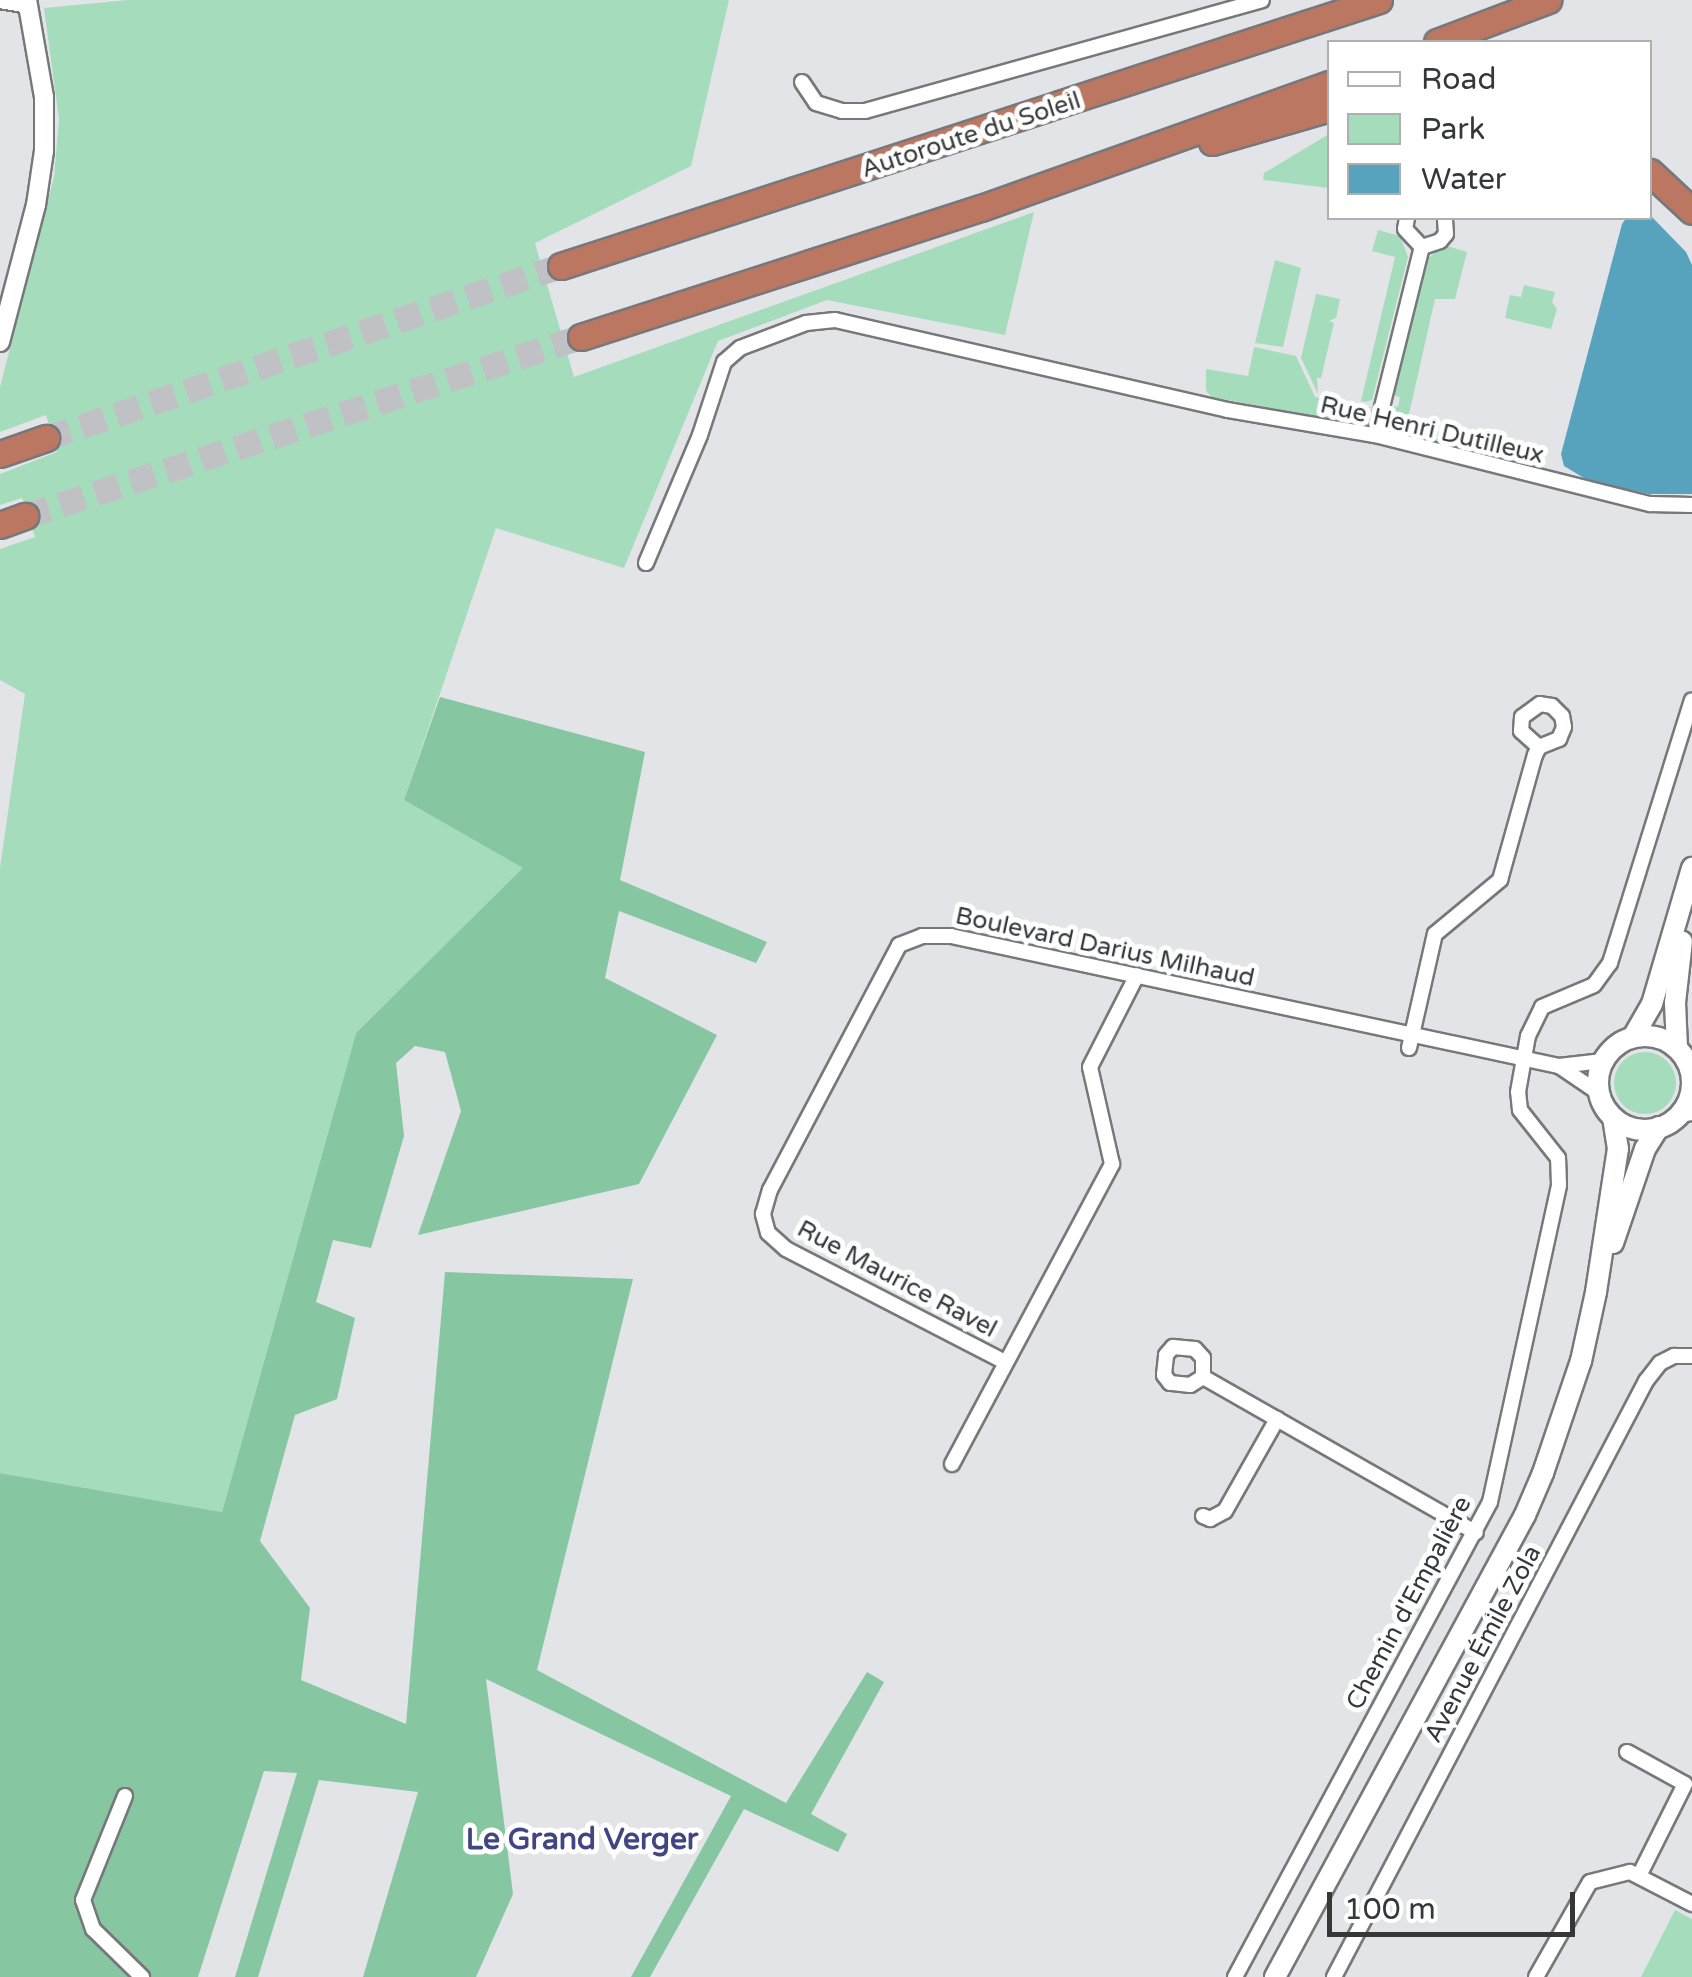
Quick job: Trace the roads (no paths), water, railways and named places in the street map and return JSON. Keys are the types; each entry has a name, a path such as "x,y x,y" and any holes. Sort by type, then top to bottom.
{"highway":[{"name":"Autoroute du Soleil","path":"561,266 1379,0"},
{"path":"1442,40 1548,0"},
{"path":"981,208 1327,85"},
{"path":"581,336 981,208 1327,109"},
{"path":"1652,174 1692,211"},
{"path":"0,454 46,438"},
{"path":"0,525 25,516"}],"main road":[{"path":"1633,1037 1652,1004 1692,872"},
{"path":"1613,1117 1635,1129 1659,1128 1685,1114 1692,1078 1677,1048 1678,965 1692,872"},
{"path":"1275,1977 1526,1515 1576,1376 1596,1292 1618,1150 1613,1117 1599,1093 1603,1061 1620,1042 1633,1037 1664,1040 1677,1048"},
{"path":"1596,1292 1645,1150 1659,1128"}],"street":[{"path":"0,0 28,3 44,97 44,150 36,206 0,342"},
{"path":"802,82 816,103 842,112 865,111 1262,0"},
{"path":"1407,220 1405,229 1422,247"},
{"path":"1422,247 1440,241 1446,234 1446,220"},
{"path":"1376,435 1422,247"},
{"name":"Rue Henri Dutilleux","path":"646,563 700,436 724,362 740,348 806,323 846,320 1228,410 1376,435 1650,504 1692,505"},
{"path":"1524,1058 1534,1018 1542,1007 1594,984 1610,963 1692,700"},
{"path":"1410,1041 1436,934 1492,889 1507,869 1539,747"},
{"name":"Boulevard Darius Milhaud","path":"768,1233 763,1214 770,1190 899,946 922,936 951,936 1137,974 1410,1041 1559,1066 1603,1061"},
{"path":"952,1464 1112,1164 1090,1067 1137,974"},
{"name":"Chemin d'Empalière","path":"1234,1977 1490,1502 1559,1186 1558,1158 1520,1110 1524,1058"},
{"name":"Boulevard Darius Milhaud","path":"1559,1066 1599,1093"},
{"name":"Rue Maurice Ravel","path":"768,1233 786,1249 1006,1362"},
{"name":"Avenue Émile Zola","path":"1334,1977 1646,1381 1660,1363 1691,1356"},
{"path":"1203,1377 1476,1533"},
{"path":"1202,1516 1210,1519 1225,1512 1278,1419"},
{"path":"1627,1752 1685,1784 1639,1876"},
{"path":"125,1796 82,1900 93,1929 142,1977"},
{"path":"1536,1977 1590,1882 1630,1872 1692,1904"}],"water":[{"path":"1652,217 1686,252 1692,265 1692,494 1649,494 1589,481 1564,466 1561,454 1625,220"}],"tunnel":[{"path":"46,438 561,266"},
{"path":"25,516 581,337"}],"district":[{"name":"Le Grand Verger","path":"582,1840"}]}
